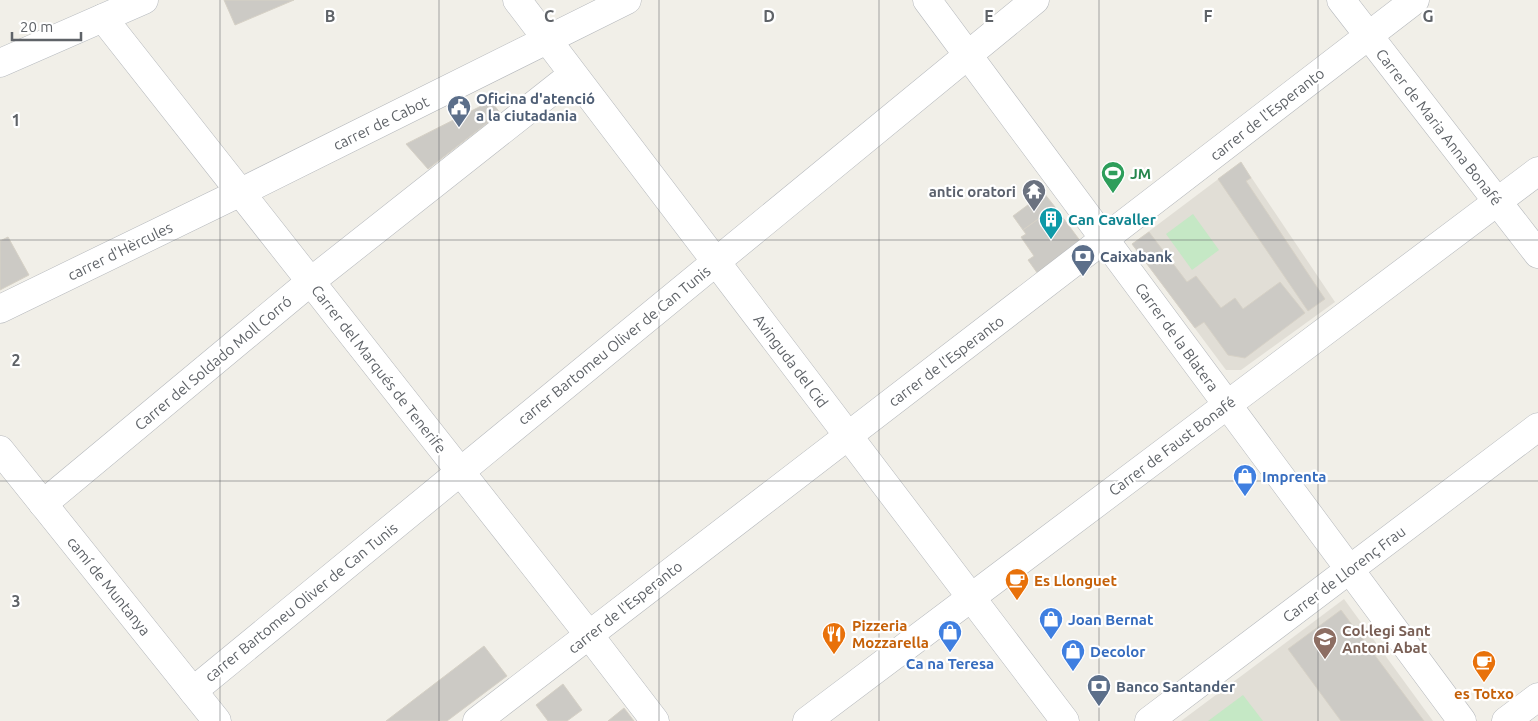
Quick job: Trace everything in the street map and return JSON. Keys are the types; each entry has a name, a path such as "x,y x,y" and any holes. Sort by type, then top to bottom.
{"street":[{"path":"0,62 144,0"},
{"name":"Avinguda del Cid","path":"517,0 1065,721"},
{"name":"carrer de Cabot","path":"241,192 627,0"},
{"name":"Carrer de la Blatera","path":"927,0 1462,721"},
{"name":"carrer Bartomeu Oliver de Can Tunis","path":"193,691 1035,0"},
{"name":"Carrer de Maria Anna Bonafé","path":"1341,0 1538,254"},
{"name":"carrer de l'Esperanto","path":"477,721 1415,0"},
{"name":"Carrer del Marqués de Tenerife","path":"103,18 589,635 654,721"},
{"name":"Carrer del Soldado Moll Corró","path":"43,504 310,282 572,74"},
{"name":"Carrer de Faust Bonafé","path":"807,721 1538,171"},
{"name":"carrer d'Hèrcules","path":"0,309 241,192"},
{"name":"Carrer de Llorenç Frau","path":"1149,721 1538,427"},
{"name":"camí de Muntanya","path":"0,450 218,721"},
{"path":"1506,721 1538,697"}],"shaded area":[{"path":"1241,162 1335,302 1241,370 1226,370 1132,244"},
{"name":"Col·legi Sant Antoni Abat","path":"1344,599 1433,721 1181,721"}],"green space":[{"path":"1193,214 1219,250 1192,270 1166,234"},
{"path":"1243,695 1263,721 1208,721"}],"building":[{"path":"224,0 294,0 235,25"},
{"name":"Oficina d'atenció a la ciutadania","path":"491,101 500,113 428,169 406,144"},
{"path":"1241,162 1251,178 1246,181 1325,299 1308,311 1218,179"},
{"name":"antic oratori","path":"1044,193 1055,207 1023,230 1013,216"},
{"name":"Can Cavaller","path":"1055,207 1081,242 1038,274 1028,260 1034,256 1021,237 1026,234 1023,230"},
{"path":"1149,232 1187,282 1196,276 1221,308 1235,298 1243,309 1280,282 1305,313 1245,358 1228,355 1204,322 1195,328 1132,244"},
{"path":"8,237 29,275 0,290 0,241"},
{"path":"1341,610 1424,721 1341,721 1288,649"},
{"path":"484,646 507,676 447,721 386,721"},
{"path":"563,684 582,710 567,721 548,721 536,705"},
{"path":"624,708 634,721 608,721"}],"place":[{"name":"Oficina d'atenció a la ciutadania","path":"459,128"},
{"name":"JM","path":"1113,194"},
{"name":"antic oratori","path":"1034,212"},
{"name":"Can Cavaller","path":"1051,240"},
{"name":"Caixabank","path":"1083,277"},
{"name":"Imprenta","path":"1245,497"},
{"name":"Es Llonguet","path":"1017,601"},
{"name":"Joan Bernat","path":"1051,640"},
{"name":"Ca na Teresa","path":"950,653"},
{"name":"Pizzeria Mozzarella","path":"834,655"},
{"name":"Col·legi Sant Antoni Abat","path":"1325,660"},
{"name":"Decolor","path":"1073,672"},
{"name":"es Totxo","path":"1484,683"},
{"name":"Banco Santander","path":"1099,707"}]}
